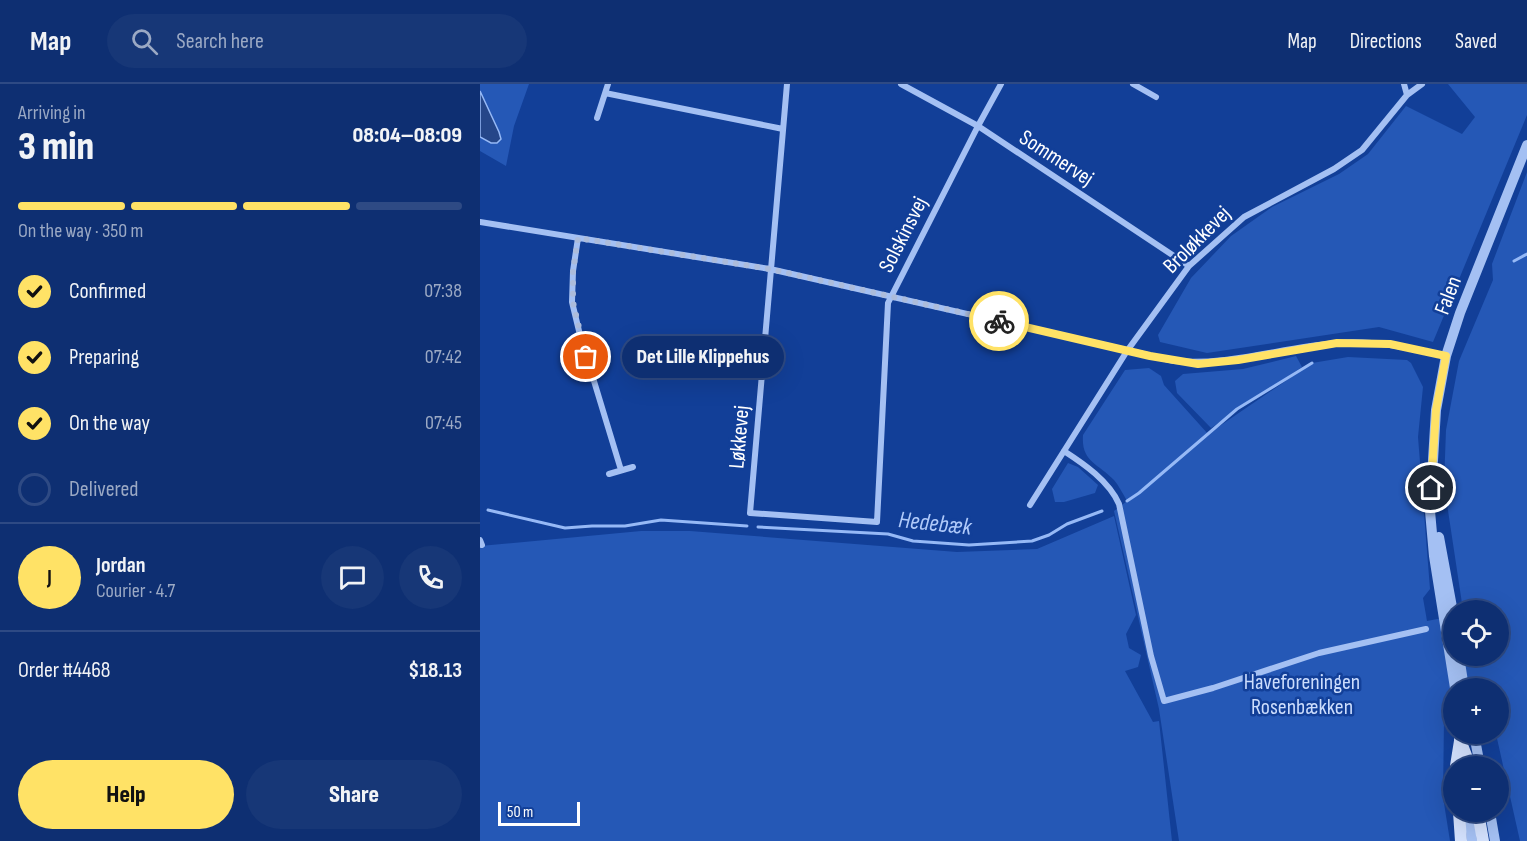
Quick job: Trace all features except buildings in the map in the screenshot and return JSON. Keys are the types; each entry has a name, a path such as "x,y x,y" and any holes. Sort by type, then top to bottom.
{"main road":[{"path":"1460,822 1461,841"},
{"path":"1480,822 1483,841"}],"street":[{"path":"597,118 608,84"},
{"name":"Løkkevej","path":"787,84 750,513 877,522"},
{"name":"Sommervej","path":"901,84 978,126 1189,266"},
{"name":"Solskinsvej","path":"877,522 888,303 1001,84"},
{"path":"1133,84 1156,97"},
{"path":"1404,84 1407,95"},
{"name":"Broløkkevej","path":"1030,505 1127,351 1189,266 1244,217 1334,169 1362,150 1407,95 1422,84"},
{"path":"605,93 783,129"},
{"name":"Falen","path":"1453,678 1434,556 1430,511 1436,410 1446,356 1460,313 1527,145"},
{"path":"480,222 770,269 1174,361 1198,364 1238,360 1337,343 1390,344 1446,356"},
{"path":"578,238 573,271 573,302 579,335 621,470"},
{"path":"1064,451 1105,483 1119,504 1151,656 1164,701 1213,688 1319,653 1426,629"},
{"name":"Falen","path":"1433,465 1440,544 1451,600"},
{"path":"609,474 633,466"},
{"path":"1470,822 1472,841"},
{"path":"1492,822 1495,841"}],"green space":[{"path":"480,84 529,84 514,126 506,166 480,151"},
{"path":"1448,84 1527,84 1527,115 1433,342 1379,327 1207,353 1160,342 1158,335 1191,278 1231,236 1272,207 1339,174 1368,154 1406,106 1462,134 1475,117"},
{"name":"Haveforeningen Rosenbækken","path":"1527,172 1527,841 1520,841 1509,792 1509,756 1501,756 1498,744 1509,744 1509,678 1443,678 1443,822 1447,822 1450,841 1179,841 1159,709 1114,511 1127,501 1114,480 1088,457 1083,444 1083,435 1125,370 1149,368 1161,376 1164,385 1208,434 1312,363 1348,357 1407,360 1411,363 1423,387 1418,437 1430,589 1423,598 1427,621 1443,618 1443,666 1509,666 1509,600 1461,600 1444,484 1446,430 1459,361 1493,280 1492,264"},
{"path":"1296,356 1302,367 1211,428 1177,393 1175,381 1183,374 1243,369"},
{"path":"1068,463 1078,467 1098,485 1095,493 1064,502 1055,502 1052,489"},
{"path":"1114,516 1136,615 1126,634 1129,648 1141,655 1138,667 1125,671 1153,722 1159,721 1172,841 480,841 480,546 641,531 690,531 957,552 1037,549"}],"shaded area":[{"path":"480,91 499,132 501,139 497,143 491,143 480,137"}],"waterway":[{"name":"Hedebæk","path":"1514,261 1527,254"},
{"name":"Hedebæk","path":"1127,501 1237,409 1312,363"},
{"name":"Hedebæk","path":"488,510 565,528 625,526 661,520 747,526"},
{"name":"Hedebæk","path":"758,527 888,534 913,541 969,545 1032,541 1049,535 1067,524 1102,511"}],"way so far":[{"path":"586,357 573,302 573,271 578,238 770,269 999,321"}],"place":[{"name":"Det Lille Klippehus","path":"586,357"}],"route":[{"path":"999,321 1150,356 1198,364 1238,360 1337,343 1390,344 1446,356 1436,410 1431,488"}]}
